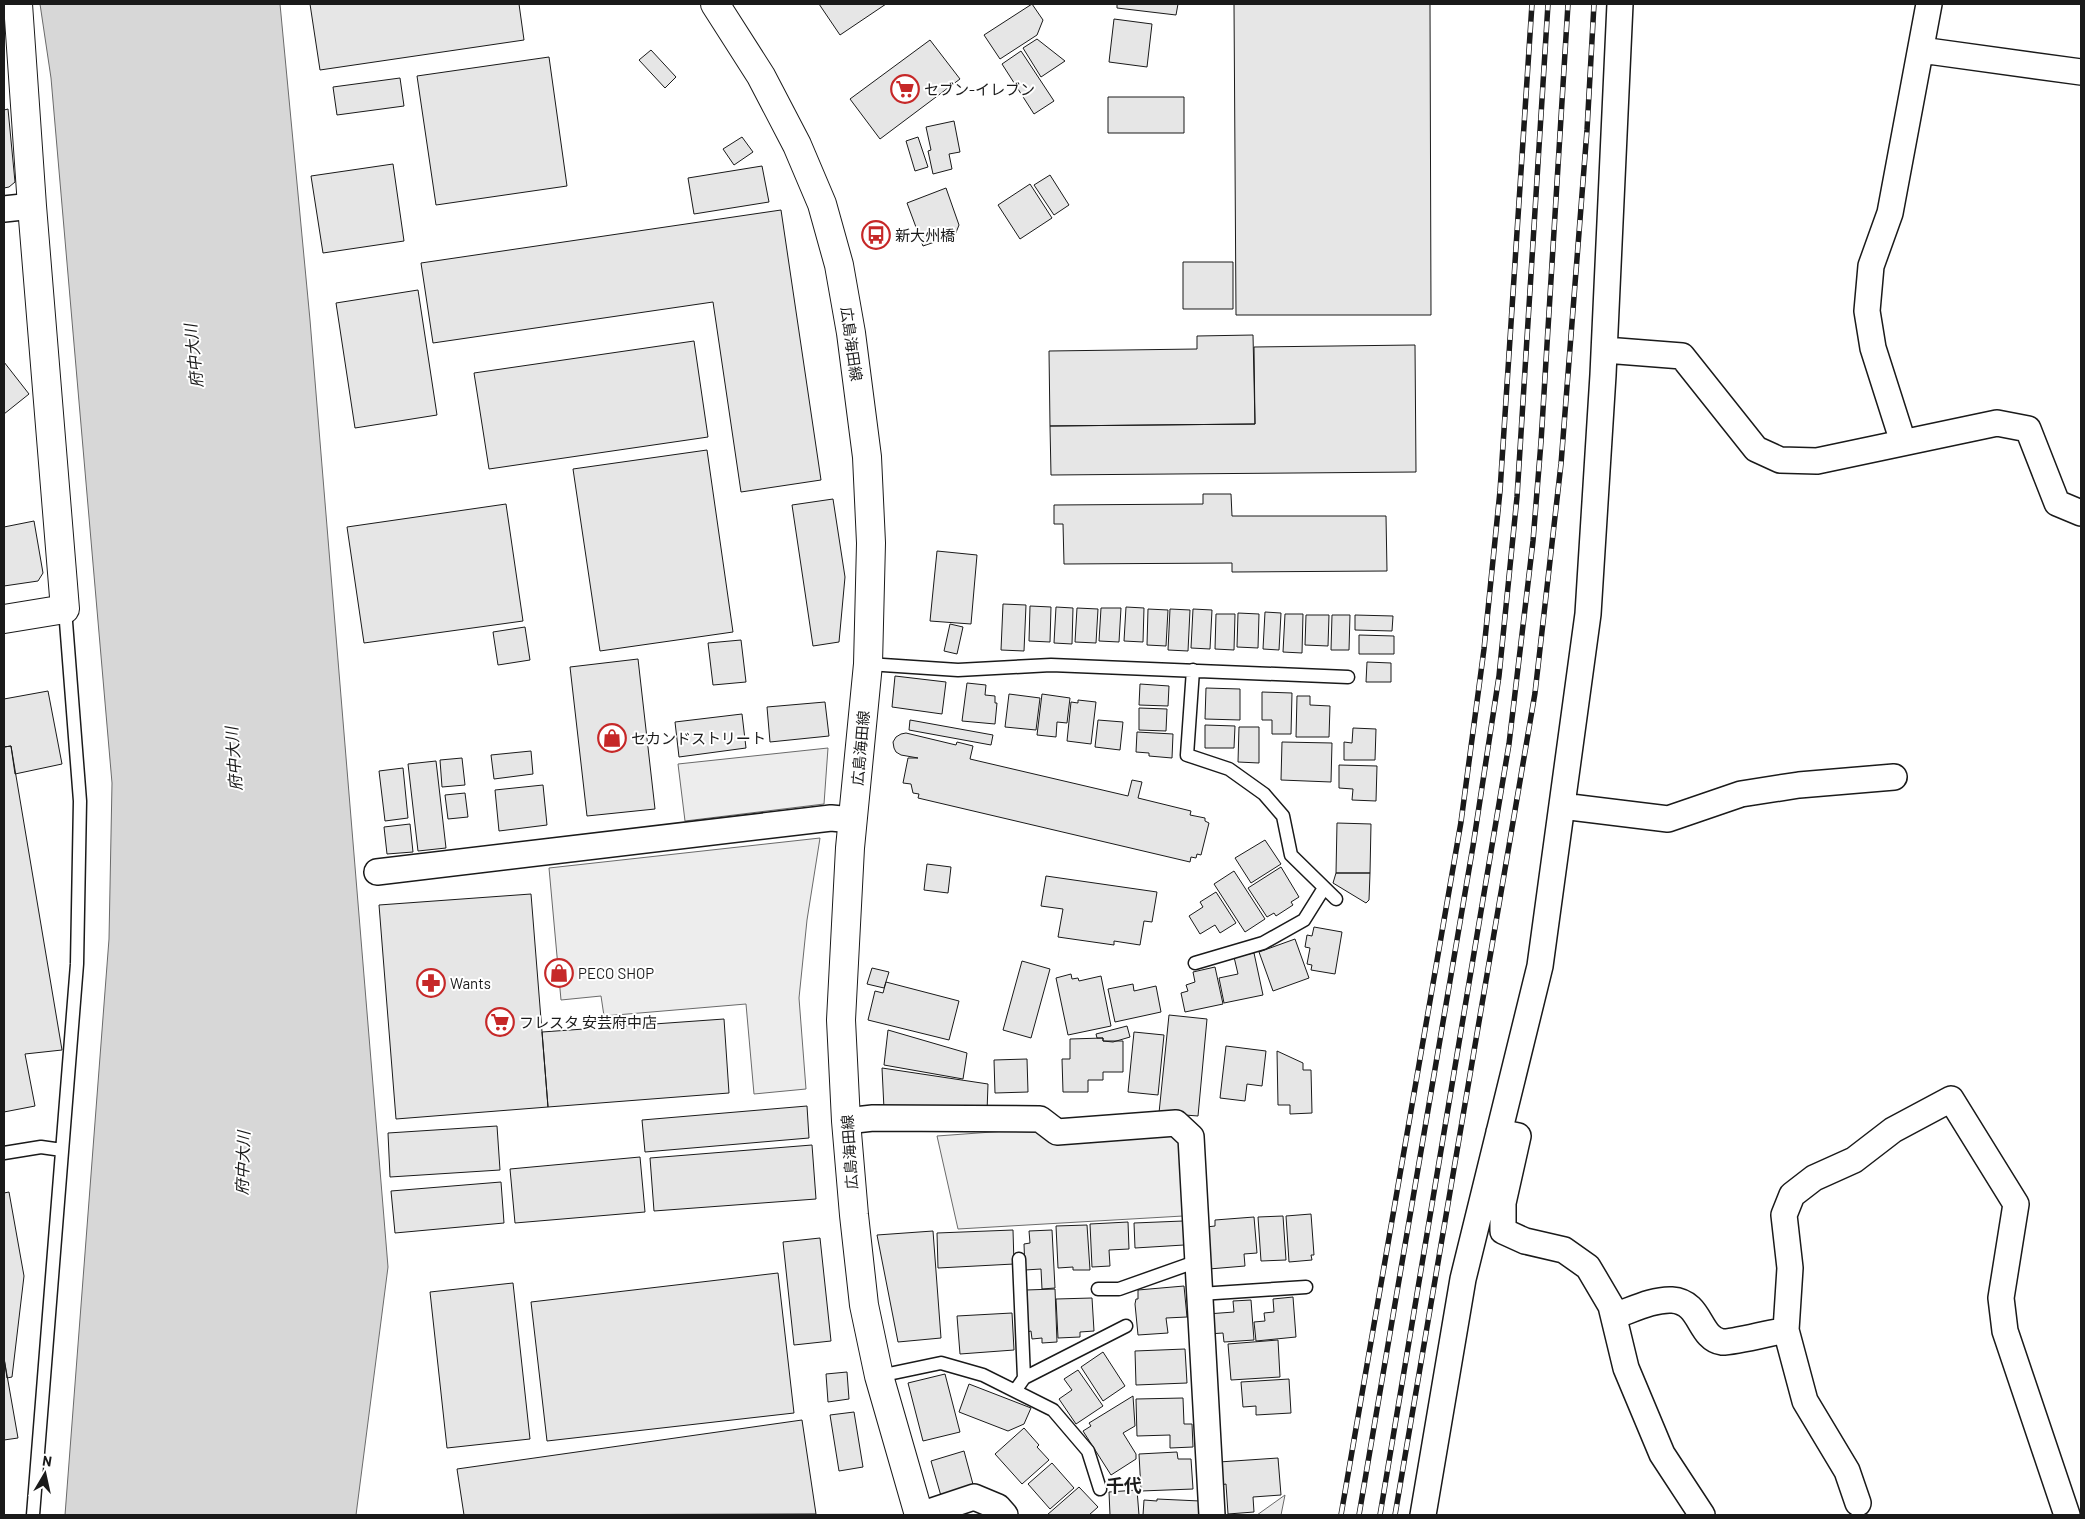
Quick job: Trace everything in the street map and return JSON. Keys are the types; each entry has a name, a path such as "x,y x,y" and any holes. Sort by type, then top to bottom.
{"main road":[{"path":"4,619 65,609 32,206 18,4"},
{"name":"広島海田線","path":"714,4 762,76 797,146 822,204 838,265 851,332 867,457 871,543 868,664 850,848 841,1020 846,1121 864,1306 879,1376 920,1515"}],"street":[{"path":"1423,1515 1463,1279 1540,966 1588,614 1605,350 1620,4"},
{"path":"1903,442 1873,348 1867,311 1871,266 1890,213 1930,4"},
{"path":"1921,50 2081,72"},
{"path":"4,209 32,206"},
{"path":"1605,350 1682,356 1756,449 1780,460 1817,461 1997,423 2028,430 2057,503 2081,513"},
{"path":"1562,806 1668,819 1741,794 1799,784 1894,777"},
{"path":"377,872 831,818 854,820"},
{"path":"1858,1503 1848,1471 1805,1400 1786,1330 1790,1268 1784,1215 1792,1194 1814,1178 1854,1160 1893,1130 1951,1099 2016,1204 2001,1298 2006,1330 2068,1515"},
{"path":"846,1121 872,1118 1040,1119 1057,1132 1176,1122 1191,1137 1212,1515"},
{"path":"1499,1132 1518,1136 1503,1203 1503,1231 1525,1241 1564,1250 1588,1267 1611,1306 1626,1368 1662,1454 1702,1515"},
{"path":"1614,1316 1660,1300 1674,1300 1692,1307 1709,1336 1723,1342 1786,1330"},
{"path":"920,1515 974,1497 998,1507 1005,1515"}],"lane":[{"path":"33,1515 77,964 80,801 65,609"},
{"path":"868,664 958,670 1051,665 1348,677"},
{"path":"1193,670 1187,755 1229,769 1264,794 1283,816 1291,856 1336,899"},
{"path":"1195,963 1263,943 1304,920 1324,888"},
{"path":"4,1153 41,1147 62,1150"},
{"path":"1019,1259 1024,1378"},
{"path":"1098,1290 1119,1288 1198,1261"},
{"path":"1200,1294 1306,1287"},
{"path":"1015,1391 1024,1378 1126,1326"},
{"path":"879,1376 941,1363 983,1375 1053,1410 1088,1451 1100,1489"}],"shaded area":[{"path":"828,748 824,804 685,821 678,764"},
{"path":"820,838 807,920 799,998 806,1089 754,1094 746,1004 604,1016 601,996 561,1000 549,868"},
{"path":"1047,1128 1169,1129 1181,1140 1183,1216 958,1229 937,1136"},
{"path":"1285,1495 1281,1515 1257,1515"}],"water":[{"name":"府中大川","path":"40,4 280,4 310,320 388,1267 356,1515 65,1515 109,939 112,783 51,78"}],"building":[{"path":"310,4 519,4 524,40 320,70"},
{"path":"819,4 886,4 840,35"},
{"path":"1032,4 1043,20 1037,35 1000,59 984,35"},
{"path":"1117,4 1178,4 1176,15 1117,8"},
{"path":"1234,4 1430,4 1431,315 1236,315"},
{"path":"1114,19 1152,24 1147,67 1109,62"},
{"path":"1037,39 1065,61 1041,77 1023,48"},
{"name":"セブン-イレブン","path":"930,40 960,79 880,139 850,99"},
{"path":"651,50 676,77 665,88 639,60"},
{"path":"1021,51 1054,101 1034,114 1002,64"},
{"path":"549,57 567,186 436,205 417,76"},
{"path":"400,78 404,106 337,115 333,87"},
{"path":"1108,97 1184,97 1184,133 1108,133"},
{"path":"8,109 15,182 9,187 4,188 4,110"},
{"path":"954,121 960,152 949,154 952,169 933,174 928,151 931,150 926,127"},
{"path":"742,137 753,152 734,165 723,149"},
{"path":"918,137 928,167 915,171 906,141"},
{"path":"393,164 404,241 323,253 311,176"},
{"path":"762,166 769,202 694,214 688,178"},
{"path":"1050,175 1069,205 1054,215 1034,185"},
{"path":"1030,184 1052,218 1020,239 998,205"},
{"path":"946,188 959,225 955,235 923,246 907,203"},
{"path":"781,210 821,480 741,492 713,302 433,343 421,263"},
{"path":"1183,262 1233,262 1233,309 1183,309"},
{"path":"418,290 437,415 355,428 336,303"},
{"path":"1253,335 1255,424 1050,426 1049,351 1197,349 1197,336"},
{"path":"694,341 708,437 489,469 474,373"},
{"path":"1415,345 1416,472 1051,475 1050,426 1255,424 1254,347"},
{"path":"4,362 29,394 4,414"},
{"path":"707,450 733,632 600,651 573,469"},
{"path":"1203,494 1231,494 1232,516 1386,516 1387,571 1232,572 1232,563 1064,564 1063,524 1054,524 1054,505 1203,504"},
{"path":"833,499 845,577 839,642 813,646 792,505"},
{"path":"506,504 523,621 364,643 347,527"},
{"path":"34,521 43,573 38,581 4,586 4,527"},
{"path":"937,551 977,555 971,624 930,621"},
{"path":"1003,604 1026,605 1024,651 1001,650"},
{"path":"1030,606 1051,607 1050,642 1029,641"},
{"path":"1056,607 1073,608 1072,644 1054,643"},
{"path":"1126,607 1144,608 1143,642 1124,641"},
{"path":"1077,608 1098,609 1096,643 1075,642"},
{"path":"1101,608 1121,608 1119,642 1099,641"},
{"path":"1148,609 1168,610 1166,646 1147,645"},
{"path":"1170,609 1190,610 1188,651 1168,650"},
{"path":"1193,609 1212,610 1210,649 1191,648"},
{"path":"1265,612 1281,613 1279,650 1263,649"},
{"path":"1238,613 1259,614 1258,648 1237,647"},
{"path":"1216,614 1235,614 1234,650 1215,649"},
{"path":"1285,614 1303,614 1302,653 1283,652"},
{"path":"1306,615 1329,615 1328,646 1305,645"},
{"path":"1332,615 1350,615 1349,650 1331,650"},
{"path":"1355,615 1393,616 1392,631 1355,630"},
{"path":"950,624 963,627 957,654 944,651"},
{"path":"525,627 530,660 498,665 493,632"},
{"path":"1359,635 1394,636 1394,654 1359,654"},
{"path":"741,640 746,682 713,685 708,643"},
{"name":"セカンドストリート","path":"638,659 655,809 587,816 570,667"},
{"path":"1367,662 1391,663 1391,682 1366,682"},
{"path":"895,676 946,682 942,714 892,707"},
{"path":"967,683 986,685 985,695 995,696 995,703 997,703 995,724 962,721"},
{"path":"1140,684 1169,686 1168,706 1139,705"},
{"path":"1206,688 1240,689 1240,720 1205,719"},
{"path":"48,691 62,764 15,774 11,746 4,747 4,699"},
{"path":"1262,692 1292,693 1291,734 1272,734 1272,720 1262,720"},
{"path":"1009,694 1040,698 1036,730 1005,727"},
{"path":"1042,694 1070,698 1067,723 1057,722 1056,737 1037,735"},
{"path":"1297,696 1310,696 1310,705 1330,706 1329,737 1296,737"},
{"path":"1078,700 1096,702 1091,744 1067,741 1071,702 1078,703"},
{"path":"825,702 829,736 770,742 767,707"},
{"path":"1139,708 1167,709 1166,731 1139,730"},
{"path":"742,714 746,748 679,757 675,722"},
{"path":"910,720 993,735 991,745 909,730"},
{"path":"1098,720 1123,722 1120,750 1095,747"},
{"path":"1205,725 1235,726 1234,748 1205,748"},
{"path":"1239,727 1259,727 1259,763 1238,762"},
{"path":"1353,728 1376,729 1375,760 1344,760 1344,742 1352,743"},
{"path":"1137,732 1173,734 1172,758 1149,756 1149,753 1136,752"},
{"path":"906,733 956,745 957,742 973,746 970,759 1128,796 1132,780 1142,782 1138,798 1191,811 1190,815 1205,818 1205,821 1209,823 1201,855 1197,854 1196,858 1191,857 1190,862 918,798 919,794 913,793 911,784 903,783 908,758 918,758 901,755 894,748 893,742 896,737"},
{"path":"1282,742 1332,743 1331,782 1281,780"},
{"path":"11,746 62,1050 25,1054 35,1106 4,1112 4,747"},
{"path":"531,751 533,774 494,779 491,755"},
{"path":"462,758 465,785 442,787 440,760"},
{"path":"436,761 446,848 418,851 408,764"},
{"path":"1339,765 1377,766 1376,801 1352,800 1353,789 1339,788"},
{"path":"403,768 408,818 385,821 379,771"},
{"path":"543,785 547,825 499,831 495,790"},
{"path":"465,793 468,817 448,819 445,795"},
{"path":"1337,823 1371,824 1370,873 1336,873"},
{"path":"410,824 413,852 387,854 384,827"},
{"path":"1265,840 1281,864 1251,883 1235,858"},
{"path":"927,864 951,867 948,893 924,890"},
{"path":"1281,867 1299,897 1291,902 1293,905 1276,916 1274,913 1267,917 1248,888"},
{"path":"1234,871 1265,919 1245,932 1214,884"},
{"path":"1336,873 1370,873 1369,900 1366,903 1333,883"},
{"path":"1046,876 1157,892 1152,922 1144,921 1140,945 1114,941 1114,945 1058,937 1063,909 1041,906"},
{"path":"1216,892 1236,923 1220,933 1215,925 1200,934 1189,916 1203,907 1200,902"},
{"path":"531,894 548,1107 396,1119 379,905"},
{"path":"1314,927 1342,932 1335,974 1311,970 1312,965 1307,964 1310,948 1305,947 1307,935 1312,936"},
{"path":"1295,939 1309,978 1273,991 1259,952"},
{"path":"1254,953 1263,995 1224,1003 1219,978 1238,974 1234,957"},
{"path":"1022,961 1050,969 1031,1038 1003,1030"},
{"path":"1215,967 1223,1004 1185,1012 1181,993 1188,991 1186,985 1195,982 1193,972"},
{"path":"872,968 889,972 884,988 867,984"},
{"path":"1071,974 1072,979 1078,978 1079,981 1101,976 1111,1026 1068,1035 1056,978"},
{"path":"886,982 959,1001 949,1040 868,1020 875,991 883,993"},
{"path":"1133,984 1134,991 1156,986 1161,1012 1115,1022 1108,989"},
{"path":"1169,1015 1207,1019 1198,1116 1159,1113"},
{"path":"724,1019 729,1093 548,1107 542,1032"},
{"path":"1127,1026 1130,1037 1113,1042 1097,1038 1096,1034"},
{"path":"888,1030 967,1053 963,1079 884,1065"},
{"path":"1134,1032 1164,1035 1158,1095 1128,1092"},
{"path":"1103,1038 1103,1041 1123,1041 1123,1072 1103,1072 1103,1080 1088,1080 1088,1092 1063,1092 1062,1059 1070,1059 1070,1039"},
{"path":"1226,1046 1266,1051 1262,1086 1247,1084 1245,1101 1220,1098"},
{"path":"1277,1051 1303,1063 1303,1070 1311,1070 1312,1113 1290,1114 1290,1105 1278,1105"},
{"path":"1027,1059 1028,1092 995,1093 994,1060"},
{"path":"882,1068 988,1084 987,1112 884,1109"},
{"path":"807,1106 809,1138 645,1152 642,1120"},
{"path":"497,1126 500,1170 390,1177 388,1133"},
{"path":"812,1145 816,1199 654,1211 650,1158"},
{"path":"640,1157 645,1212 515,1223 510,1169"},
{"path":"501,1182 504,1223 395,1233 391,1191"},
{"path":"9,1192 24,1276 12,1377 7,1378 4,1358 4,1193"},
{"path":"1311,1214 1314,1255 1311,1255 1312,1260 1289,1262 1286,1216"},
{"path":"1283,1216 1286,1260 1261,1261 1258,1217"},
{"path":"1254,1217 1257,1253 1244,1254 1245,1266 1209,1269 1206,1227 1215,1226 1215,1220"},
{"path":"1183,1221 1184,1245 1135,1248 1134,1223"},
{"path":"1128,1222 1129,1249 1109,1250 1110,1266 1092,1267 1090,1224"},
{"path":"1087,1225 1090,1270 1073,1270 1073,1267 1058,1268 1056,1226"},
{"path":"1013,1230 1014,1264 938,1268 937,1233"},
{"path":"1052,1230 1055,1288 1042,1289 1041,1269 1025,1270 1024,1244 1030,1243 1029,1231"},
{"path":"933,1231 941,1338 898,1342 877,1235"},
{"path":"820,1238 831,1341 794,1345 783,1242"},
{"path":"778,1273 794,1413 547,1441 531,1302"},
{"path":"513,1283 530,1439 447,1448 430,1292"},
{"path":"1184,1286 1187,1317 1166,1318 1168,1333 1138,1335 1135,1304 1136,1299 1138,1299 1138,1290"},
{"path":"1055,1289 1057,1342 1042,1343 1042,1338 1032,1339 1031,1331 1027,1332 1026,1290"},
{"path":"1293,1297 1296,1337 1256,1341 1254,1322 1265,1321 1264,1313 1274,1312 1273,1299"},
{"path":"1092,1298 1094,1331 1080,1332 1080,1337 1058,1338 1056,1299"},
{"path":"1251,1300 1254,1340 1224,1342 1223,1333 1208,1334 1207,1314 1234,1312 1233,1301"},
{"path":"1012,1313 1014,1350 960,1354 957,1316"},
{"path":"1278,1340 1280,1377 1231,1380 1228,1344"},
{"path":"1185,1349 1187,1383 1136,1385 1135,1351"},
{"path":"1103,1352 1125,1386 1103,1401 1081,1367"},
{"path":"4,1358 18,1438 4,1440"},
{"path":"1078,1370 1103,1406 1076,1424 1059,1399 1072,1390 1064,1379"},
{"path":"847,1372 849,1399 828,1402 826,1374"},
{"path":"945,1374 960,1432 923,1441 908,1383"},
{"path":"1289,1379 1291,1413 1256,1415 1256,1406 1243,1407 1241,1382"},
{"path":"969,1384 1031,1408 1024,1424 1008,1431 959,1412"},
{"path":"1133,1396 1135,1426 1123,1433 1136,1454 1136,1459 1111,1475 1083,1431 1091,1426 1089,1423"},
{"path":"1183,1398 1184,1424 1192,1424 1193,1447 1170,1448 1170,1435 1137,1436 1136,1399"},
{"path":"854,1412 863,1467 839,1471 830,1415"},
{"path":"802,1420 816,1514 464,1515 457,1469"},
{"path":"1024,1428 1049,1460 1022,1484 995,1454"},
{"path":"964,1451 974,1488 941,1496 931,1461"},
{"path":"1177,1452 1178,1459 1191,1459 1193,1489 1141,1491 1139,1454"},
{"path":"1278,1458 1281,1495 1253,1497 1254,1512 1228,1514 1226,1484 1221,1485 1219,1462"},
{"path":"1052,1463 1074,1488 1050,1509 1028,1484"},
{"path":"1079,1487 1098,1507 1089,1515 1047,1515"},
{"path":"1137,1490 1139,1515 1110,1515 1109,1492"},
{"path":"1157,1499 1200,1501 1199,1515 1143,1515 1144,1500 1157,1501"}],"railway":[{"path":"1341,1515 1461,822 1484,649 1500,491 1532,4"},
{"path":"1359,1515 1473,846 1499,676 1517,497 1548,4"},
{"path":"1380,1515 1509,744 1533,541 1541,442 1568,4"},
{"path":"1395,1515 1535,693 1561,464 1587,130 1594,4"}],"place":[{"name":"セブン-イレブン","path":"905,89"},
{"name":"新大州橋","path":"876,235"},
{"name":"セカンドストリート","path":"612,738"},
{"name":"PECO SHOP","path":"559,973"},
{"name":"Wants","path":"431,983"},
{"name":"フレスタ 安芸府中店","path":"500,1022"}],"district":[{"name":"千代","path":"1124,1485"}]}
